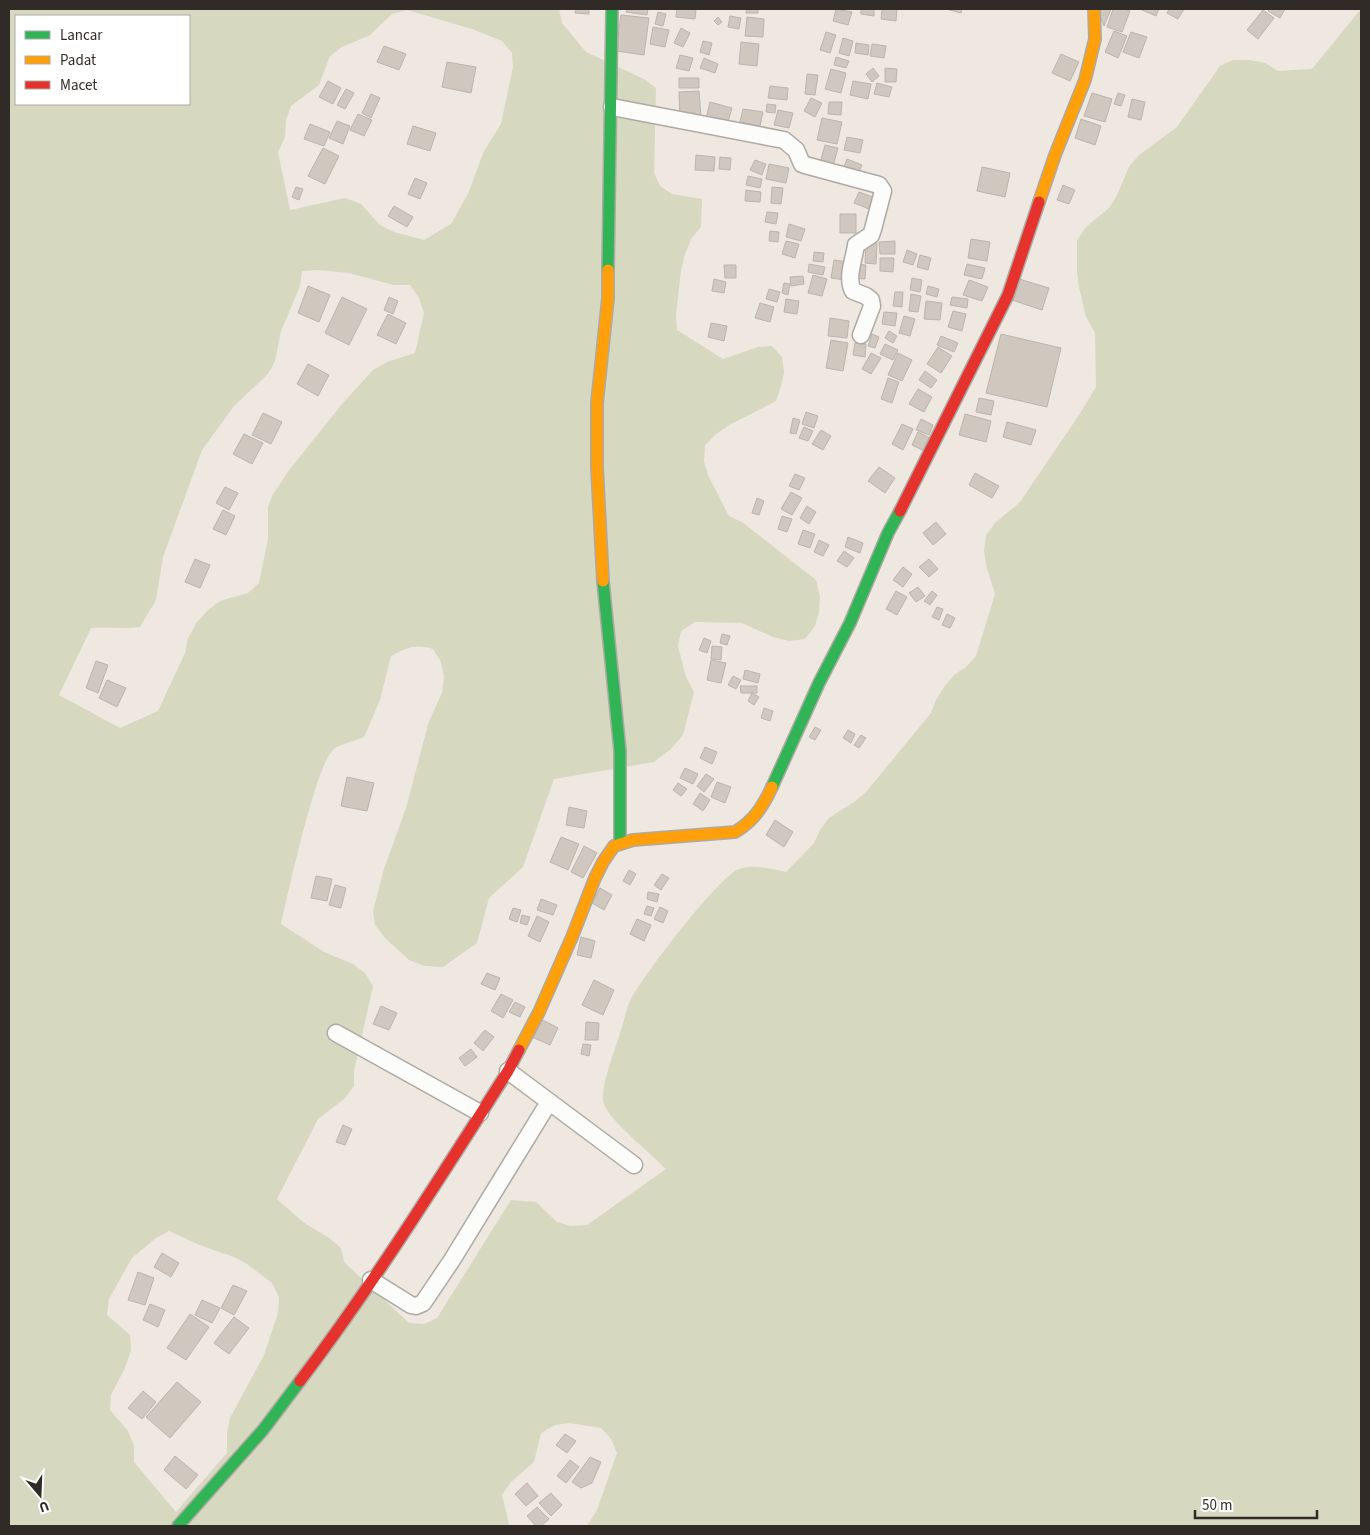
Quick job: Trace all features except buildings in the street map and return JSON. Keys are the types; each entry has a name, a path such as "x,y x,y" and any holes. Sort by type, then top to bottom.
{"street":[{"path":"612,9 608,298 596,403 597,468 604,577 620,751 620,843"},
{"path":"178,1526 263,1430 334,1336 406,1230 508,1071 539,1012 572,937 595,878 614,846 646,838 736,832 755,818 763,806 819,683 850,623 888,534 922,471 1008,295 1055,155 1085,80 1094,40 1094,9"},
{"path":"612,107 784,140 794,147 802,164 879,185 883,191 873,230 871,235 856,246 850,277 850,285 853,291 871,300 872,306 861,335"},
{"path":"336,1033 480,1113"},
{"path":"508,1071 634,1165"},
{"path":"371,1280 411,1305 416,1306 423,1303 452,1260 549,1102"}],"green space":[{"path":"9,9 559,9 562,23 586,52 644,79 656,88 654,173 660,186 672,194 702,199 701,227 691,239 681,270 676,315 677,330 723,359 758,347 772,346 782,357 784,372 776,401 731,424 716,434 705,445 704,461 708,475 729,516 742,522 816,580 820,597 819,612 815,626 805,639 789,641 773,637 742,623 695,622 681,631 678,646 686,677 694,692 683,735 671,749 654,762 554,779 523,867 489,898 477,943 443,967 425,966 409,960 385,938 375,925 373,911 384,869 406,808 429,721 442,693 444,677 441,662 433,649 412,647 391,656 380,700 364,737 335,748 328,758 320,777 311,802 281,924 324,952 353,964 365,973 373,986 354,1071 354,1086 344,1099 318,1119 277,1199 303,1222 341,1248 344,1262 409,1323 424,1324 437,1318 511,1200 536,1202 557,1222 570,1226 587,1225 666,1169 611,1116 603,1100 607,1074 630,1001 680,930 713,891 737,870 743,868 762,867 786,872 814,843 820,830 829,818 866,792 931,713 944,687 954,675 966,667 976,656 995,594 986,565 984,551 986,535 995,523 1020,502 1096,387 1095,333 1086,317 1079,287 1077,240 1086,227 1109,208 1129,167 1139,155 1177,127 1220,66 1233,60 1249,60 1265,63 1278,71 1312,69 1361,9 1361,1526 587,1526 597,1510 617,1453 611,1439 601,1428 570,1423 555,1425 541,1433 534,1462 511,1482 502,1495 508,1526 9,1526","holes":["407,10 472,29 502,41 512,53 513,67 501,124 484,151 468,194 451,224 424,240 394,232 380,225 361,204 345,198 290,210 278,152 285,137 286,120 291,106 319,85 330,56 342,47 370,35 392,14","318,270 349,273 394,285 410,285 419,298 424,313 415,353 387,362 373,370 342,404 290,469 273,494 268,507 268,539 259,583 248,593 220,601 208,610 197,622 188,638 185,653 158,711 120,728 59,695 91,628 140,627 156,600 163,557 202,450 234,406 268,374 275,361 281,331 300,286 302,271","169,1231 247,1264 272,1283 279,1297 278,1313 264,1355 230,1418 227,1433 227,1453 176,1512 134,1462 134,1446 128,1431 110,1410 111,1395 125,1368 131,1350 130,1335 107,1315 109,1299 132,1258 156,1238"]}],"traffic: fast":[{"path":"608,270 612,9"},
{"path":"772,787 819,683 850,623 888,533 900,511"},
{"path":"603,581 620,751 620,843"},
{"path":"178,1526 263,1430 300,1381"}],"traffic: slow":[{"path":"1039,202 1055,155 1085,80 1095,39 1094,9"},
{"path":"603,581 597,468 597,403 608,298 608,270"},
{"path":"519,1050 539,1012 572,937 595,878 614,846 633,840 735,832 748,823 772,787"}],"traffic: jam":[{"path":"900,511 1008,295 1039,202"},
{"path":"300,1381 355,1306 407,1228 508,1071 519,1050"}]}
